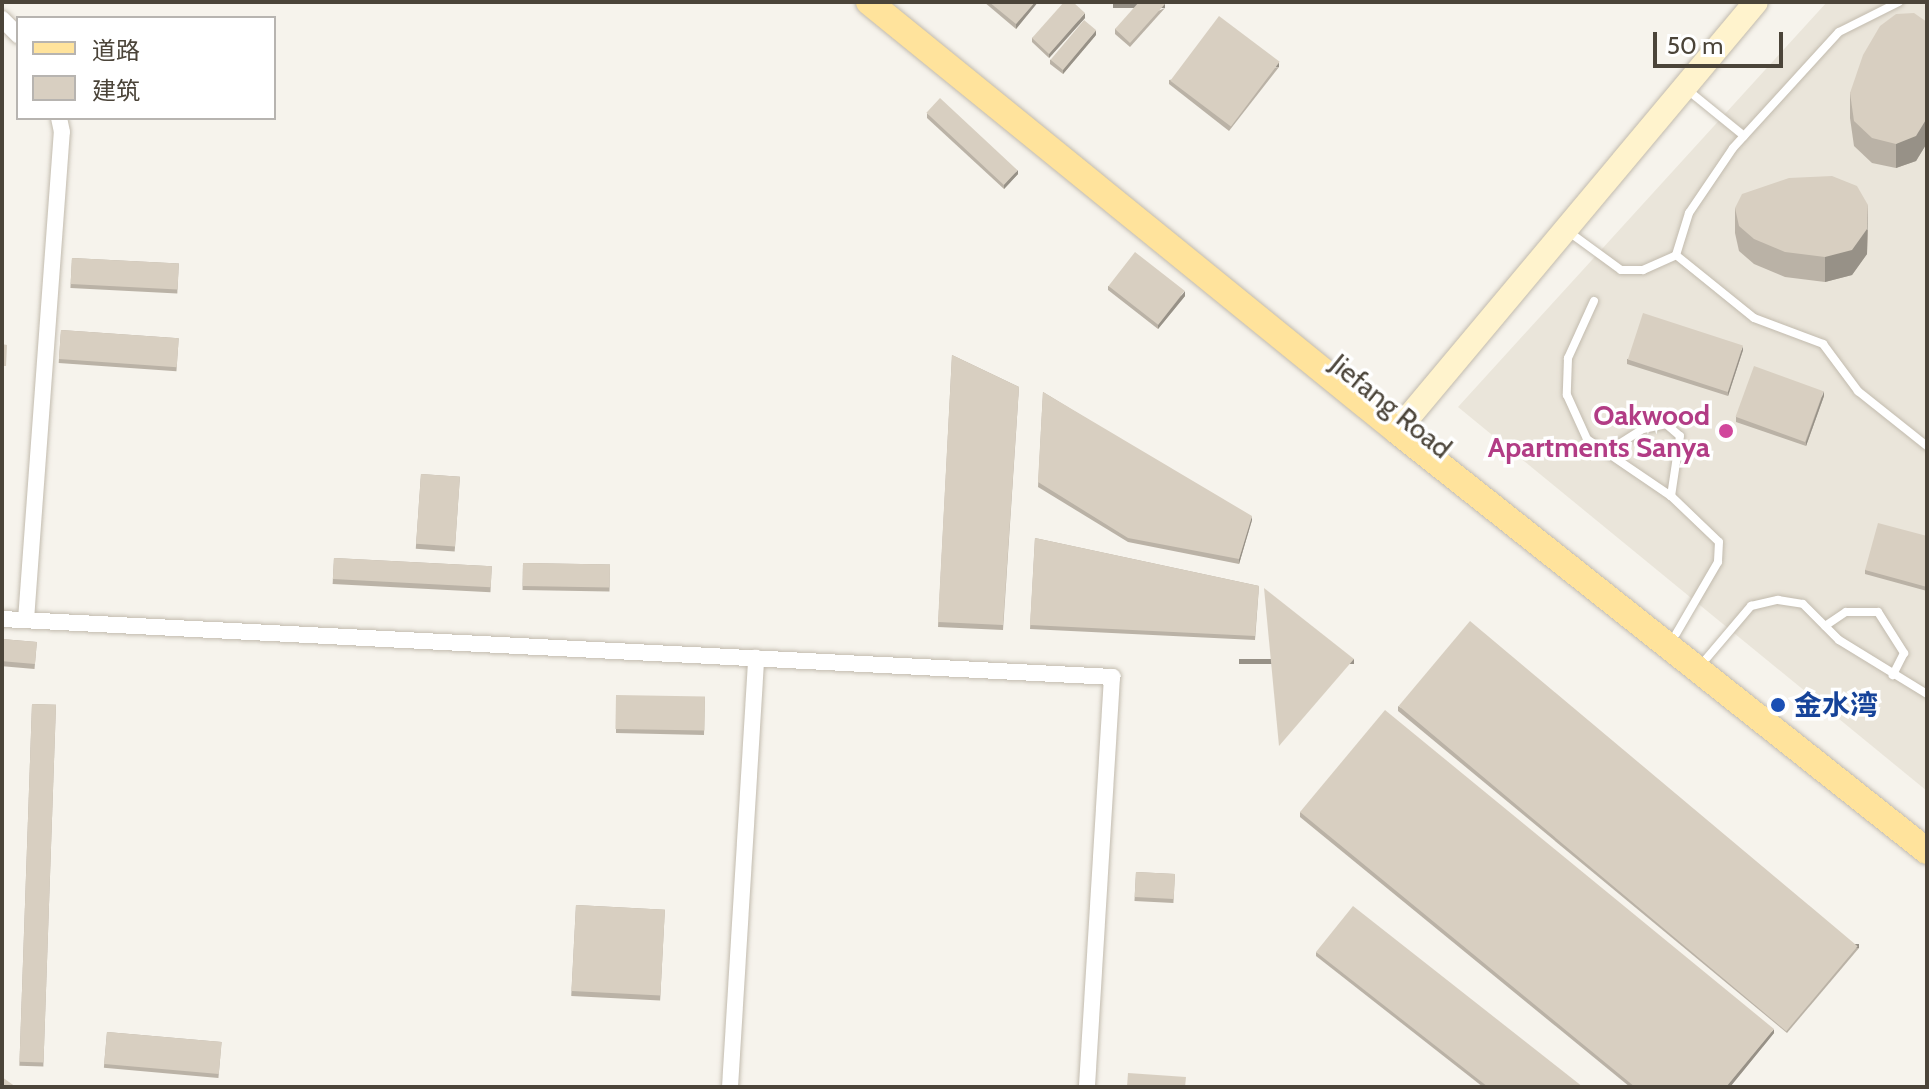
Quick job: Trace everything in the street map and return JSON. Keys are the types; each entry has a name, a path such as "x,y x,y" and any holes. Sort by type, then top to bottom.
{"main road":[{"path":"869,2 1402,425 1927,851"},
{"name":"Jiefang Road","path":"897,2 1402,425 1676,634 1927,835"}],"street":[{"path":"1402,425 1756,2"},
{"path":"26,620 61,148 59,120"},
{"path":"2,619 1112,677 1087,1087"},
{"path":"730,1087 756,658"}],"lane":[{"path":"1566,229 1621,270 1643,270 1676,255 1689,213 1744,136 1839,32 1899,2"},
{"path":"1685,87 1744,136"},
{"path":"1676,255 1754,318 1823,344 1858,391 1927,446"},
{"path":"1594,301 1568,358 1567,395 1587,439 1671,496 1719,542 1718,562 1676,634"},
{"path":"1605,453 1643,429 1666,424 1680,436 1671,496"},
{"path":"1706,659 1751,606 1778,600 1803,604 1825,626 1893,675 1927,694"},
{"path":"1825,626 1846,612 1878,612 1904,653 1893,675"}],"shaded area":[{"path":"1827,2 1927,2 1927,791 1458,407"}],"building":[{"path":"989,2 1035,2 1016,24"},
{"path":"1064,2 1073,2 1085,13 1049,54 1032,38"},
{"path":"1139,2 1165,4 1130,43 1115,29"},
{"path":"1914,13 1927,22 1927,118 1916,136 1896,144 1872,138 1854,121 1850,93 1863,55 1880,26 1896,14"},
{"path":"1219,16 1280,62 1231,126 1170,81"},
{"path":"1084,20 1096,30 1063,70 1051,60"},
{"path":"940,98 1018,170 1004,185 926,113"},
{"path":"1832,176 1857,186 1868,205 1867,229 1852,250 1825,257 1785,252 1754,239 1739,226 1735,208 1742,194 1789,178"},
{"path":"1135,252 1185,291 1158,325 1109,286"},
{"path":"72,258 179,264 177,290 71,284"},
{"path":"1643,313 1743,345 1728,392 1628,360"},
{"path":"61,330 179,338 177,367 59,359"},
{"path":"2,344 7,345 6,366 2,366"},
{"path":"952,355 1019,387 1003,625 938,622"},
{"path":"1754,366 1824,391 1805,442 1736,417"},
{"path":"1043,392 1252,516 1239,559 1128,538 1038,482"},
{"path":"421,474 460,477 455,547 416,544"},
{"path":"1878,523 1927,536 1927,587 1865,570"},
{"path":"1035,538 1259,586 1255,636 1030,625"},
{"path":"334,558 492,566 491,587 333,579"},
{"path":"523,563 610,565 610,588 523,586"},
{"path":"1264,588 1354,659 1279,746"},
{"path":"1470,621 1858,946 1786,1031 1399,706"},
{"path":"2,639 37,642 35,664 2,661"},
{"path":"616,695 705,697 704,731 615,729"},
{"path":"32,704 56,705 43,1063 20,1062"},
{"path":"1385,710 1774,1029 1726,1087 1635,1087 1300,812"},
{"path":"1136,872 1175,874 1174,899 1135,897"},
{"path":"576,905 665,910 660,996 571,991"},
{"path":"1353,906 1583,1087 1488,1087 1316,952"},
{"path":"107,1032 222,1042 219,1074 104,1064"},
{"path":"1128,1073 1186,1077 1185,1087 1127,1087"},
{"path":"2,1077 16,1087 2,1087"}],"place":[{"name":"Oakwood Apartments Sanya","path":"1726,431"},
{"name":"金水湾","path":"1778,705"}]}
